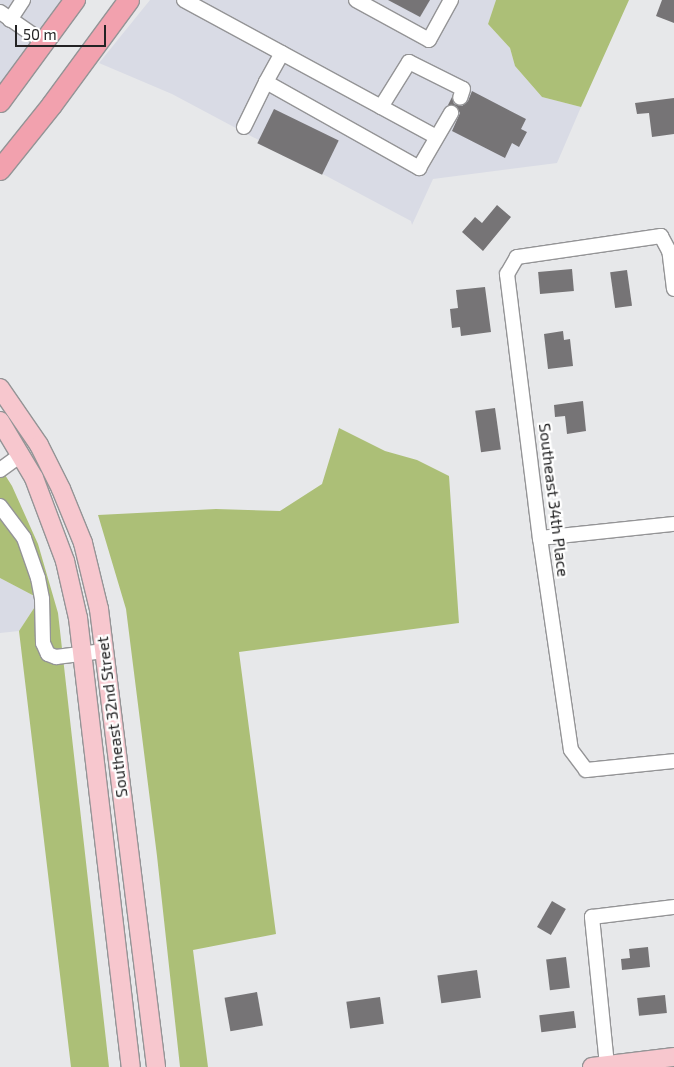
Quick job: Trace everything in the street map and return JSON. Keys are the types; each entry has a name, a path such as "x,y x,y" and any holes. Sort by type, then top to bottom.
{"highway":[{"path":"4,91 44,43 75,0"},
{"path":"0,170 52,105 129,0"}],"main road":[{"name":"Southeast 32nd Street","path":"0,388 39,445 61,490 83,543 99,609 156,1067"},
{"name":"Southeast 32nd Street","path":"0,421 34,478 65,561 78,618 131,1067"},
{"path":"600,1066 636,1064 674,1056"}],"street":[{"path":"23,0 5,16 44,43"},
{"path":"184,0 436,137"},
{"path":"356,0 429,40 451,0"},
{"path":"244,127 282,53"},
{"path":"381,107 409,62 462,93"},
{"path":"266,82 419,168 451,114"},
{"name":"Southeast 34th Place","path":"674,289 669,251 661,236 517,257 507,274 540,538 570,750 586,770 674,761"},
{"path":"0,470 22,456"},
{"path":"0,506 24,538 38,578 42,599 43,643 48,654 56,657 104,651"},
{"path":"540,538 674,524"},
{"path":"600,1066 592,917 674,907"}],"shaded area":[{"path":"0,0 62,0 0,92"},
{"path":"150,0 496,0 488,24 510,48 515,66 542,97 581,107 557,163 433,179 412,225 411,221 172,94 99,63"},
{"path":"0,578 40,599 19,631 0,633"}],"green space":[{"path":"496,0 629,0 581,107 542,97 515,66 510,48 488,24"},
{"path":"339,428 385,451 417,460 449,476 459,623 239,652 276,934 193,950 208,1067 180,1067 157,856 126,609 98,515 216,509 280,511 322,484"},
{"path":"0,467 12,486 38,544 58,613 109,1067 71,1067 19,631 40,599 0,578"}],"building":[{"path":"388,0 430,0 420,17"},
{"path":"662,0 674,0 674,23 656,16"},
{"path":"472,91 526,119 521,129 527,132 519,147 512,143 505,158 452,131 460,113 456,106 448,105 452,97 454,104 462,106 468,101"},
{"path":"674,98 674,134 652,137 649,113 637,114 635,103"},
{"path":"274,109 339,141 322,175 257,143"},
{"path":"497,205 511,217 483,251 462,232 475,217 482,223"},
{"path":"572,269 574,291 540,294 538,272"},
{"path":"627,270 632,306 615,308 610,272"},
{"path":"485,287 491,332 461,336 460,327 452,328 450,309 458,308 456,290"},
{"path":"563,331 564,340 570,339 573,366 548,369 544,334"},
{"path":"583,401 586,431 567,434 565,416 555,417 554,405"},
{"path":"495,408 501,450 481,452 475,411"},
{"path":"552,901 566,909 551,935 537,927"},
{"path":"648,947 650,967 622,970 621,959 630,958 629,949"},
{"path":"566,957 570,988 550,990 546,959"},
{"path":"477,970 481,998 441,1003 437,976"},
{"path":"257,992 263,1025 230,1031 225,998"},
{"path":"665,995 667,1013 639,1016 637,998"},
{"path":"380,997 384,1024 350,1028 346,1002"},
{"path":"574,1011 576,1028 541,1032 539,1015"}]}
